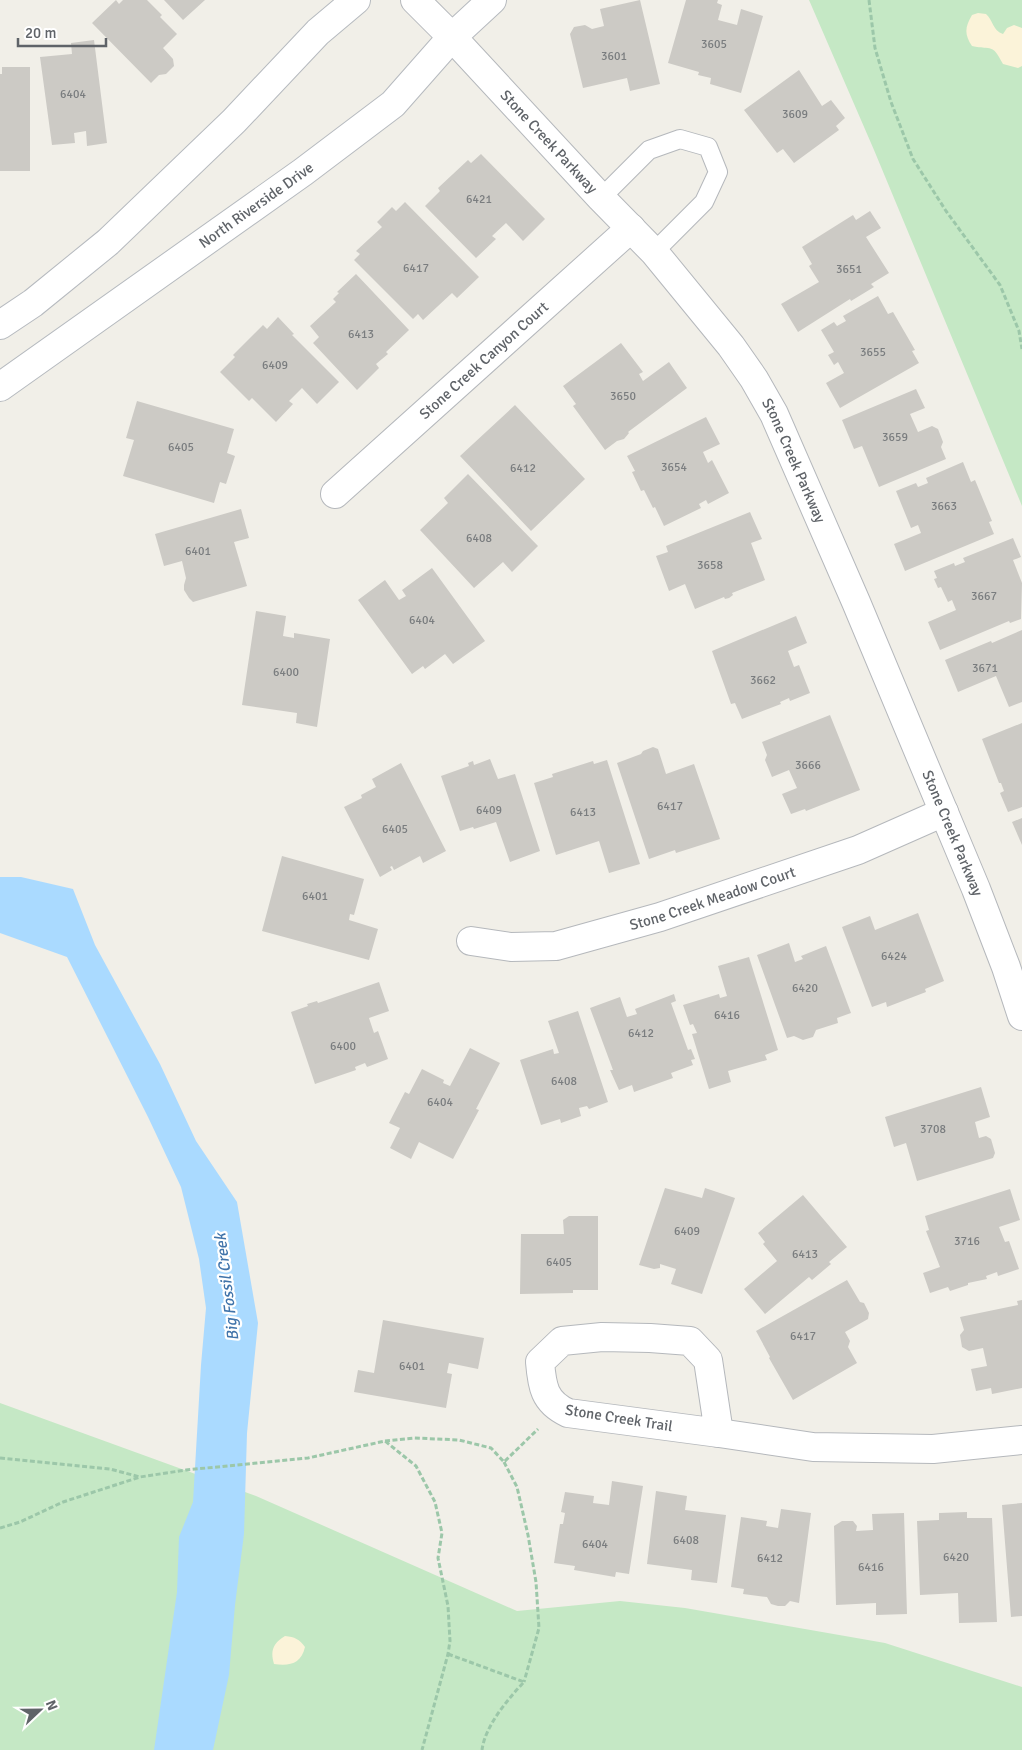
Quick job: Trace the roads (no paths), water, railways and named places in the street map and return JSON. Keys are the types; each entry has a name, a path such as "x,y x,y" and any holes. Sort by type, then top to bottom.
{"street":[{"path":"0,326 33,303 108,242 234,121 318,32 356,0"},
{"name":"Stone Creek Parkway","path":"415,0 654,252 731,346 754,379 774,414 856,602 1003,958 1022,1016"},
{"name":"North Riverside Drive","path":"0,387 304,172 393,104 452,37 492,0"},
{"name":"Stone Creek Canyon Court","path":"335,494 632,228"},
{"name":"Stone Creek Meadow Court","path":"471,941 511,947 556,946 660,917 858,850 944,812"},
{"name":"Stone Creek Trail","path":"719,1433 708,1360 690,1341 650,1338 602,1338 562,1341 540,1362 542,1385 548,1398 558,1408 568,1413 813,1447 933,1449 1022,1440"}],"lane":[{"path":"601,198 649,150 680,139 708,147 718,172 704,202 654,252"}],"water":[{"name":"Big Fossil Creek","path":"0,877 21,877 73,889 95,945 160,1064 196,1141 237,1202 258,1323 247,1433 244,1534 229,1675 213,1750 154,1750 177,1592 179,1537 193,1502 206,1308 199,1259 181,1187 148,1117 67,957 0,933"}]}
